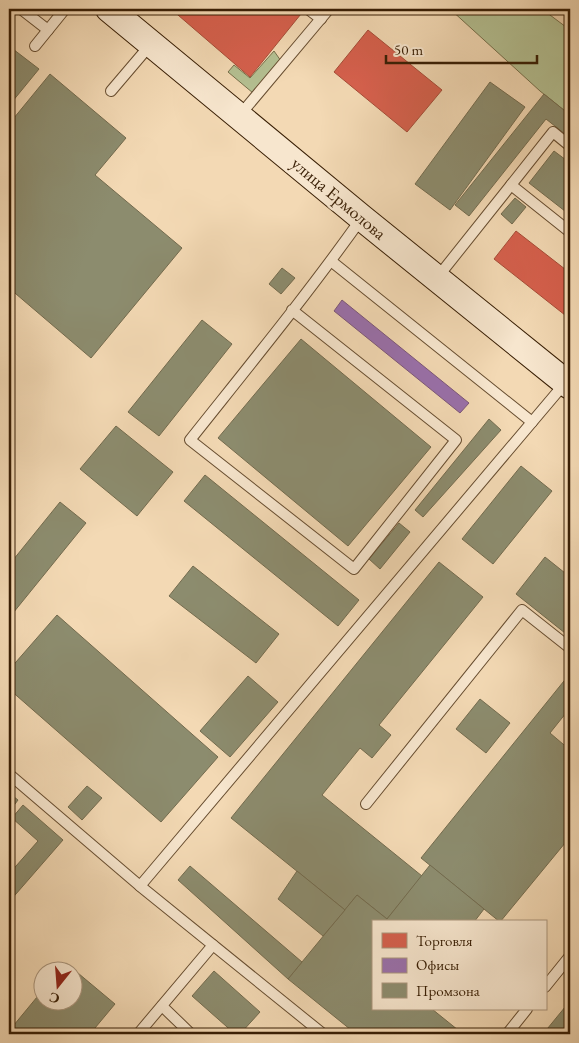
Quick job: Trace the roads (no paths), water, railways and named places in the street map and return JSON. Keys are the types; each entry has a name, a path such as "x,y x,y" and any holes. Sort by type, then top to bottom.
{"main road":[{"name":"улица Ермолова","path":"109,9 362,218 568,384"}],"lane":[{"path":"21,9 48,30"},
{"path":"35,46 65,9"},
{"path":"308,9 321,19"},
{"path":"240,116 329,9"},
{"path":"111,91 151,43"},
{"path":"437,279 553,132 570,146"},
{"path":"511,185 570,232"},
{"path":"292,310 456,440 354,568 190,440 292,310 331,261 362,218"},
{"path":"331,261 532,422"},
{"path":"140,886 532,422 568,384"},
{"path":"366,804 522,610 570,648"},
{"path":"9,774 140,886 323,1034"},
{"path":"138,1034 213,945"},
{"path":"546,986 570,956"},
{"path":"162,1006 191,1034"},
{"path":"507,1034 526,1010"}]}
